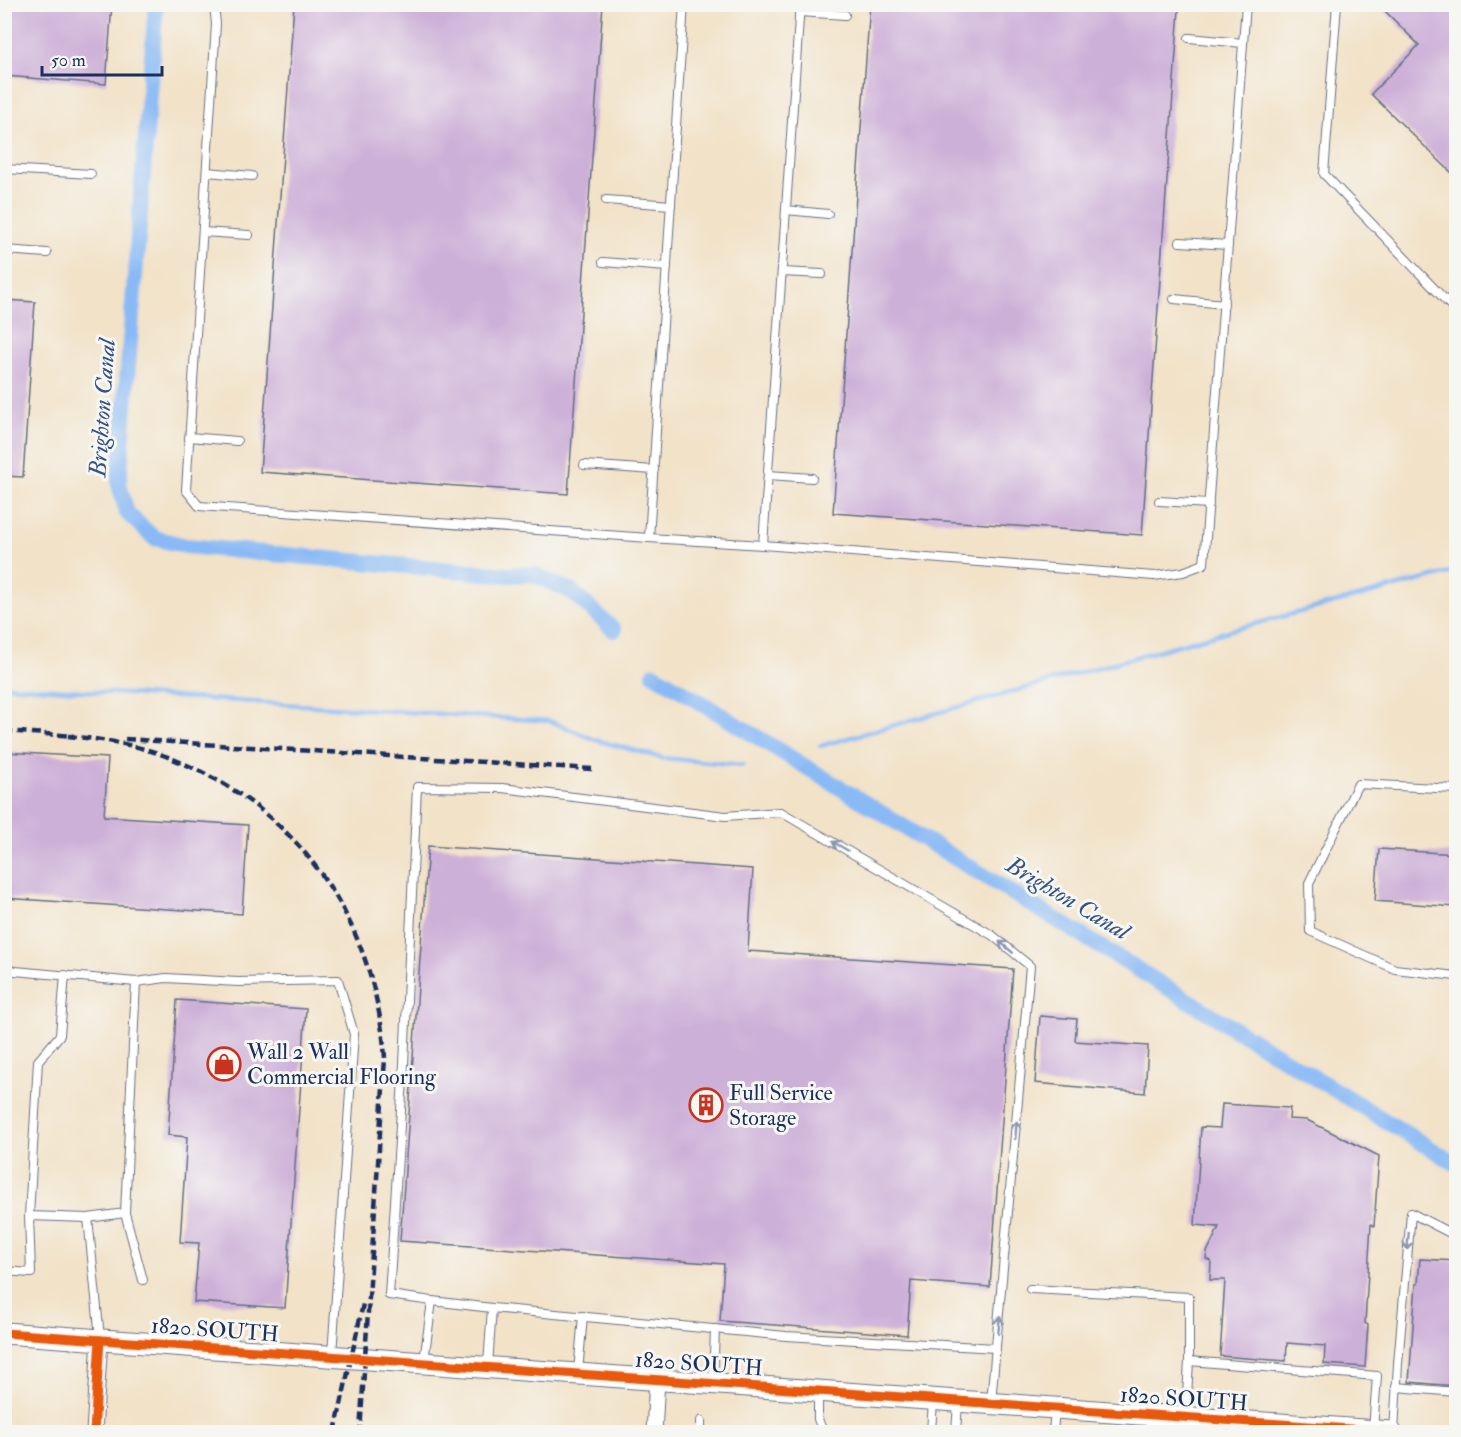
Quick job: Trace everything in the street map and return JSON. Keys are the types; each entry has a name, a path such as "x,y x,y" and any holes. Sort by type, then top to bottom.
{"street":[{"name":"1820 SOUTH","path":"4,1333 1055,1408 1156,1424 1386,1432"},
{"path":"94,1432 100,1340"},
{"path":"654,1432 657,1380"}],"lane":[{"path":"214,4 216,24 186,490 199,506 764,544 1154,576 1184,572 1204,564 1246,4"},
{"path":"649,538 684,4"},
{"path":"1337,4 1324,174 1453,308 1456,306"},
{"path":"764,544 800,8 845,15"},
{"path":"1189,38 1243,43"},
{"path":"4,169 91,174"},
{"path":"207,172 252,176"},
{"path":"606,200 671,205"},
{"path":"786,210 828,214"},
{"path":"202,232 249,235"},
{"path":"1180,242 1228,244"},
{"path":"4,250 47,254"},
{"path":"603,262 667,267"},
{"path":"782,272 822,274"},
{"path":"1174,299 1224,304"},
{"path":"189,437 237,441"},
{"path":"584,465 654,470"},
{"path":"768,475 812,478"},
{"path":"1159,501 1209,504"},
{"path":"1456,789 1358,784 1309,883 1310,932 1395,969 1456,976"},
{"path":"991,1404 996,1348 1030,966 992,935 781,812 725,816 502,788 417,787 404,1064 389,1295 492,1308 786,1336 996,1348"},
{"path":"4,970 136,982 166,978 238,982 338,980 354,1034 332,1357"},
{"path":"4,1271 31,1273 29,1216 38,1061 60,1035 65,975"},
{"path":"136,982 125,1213 143,1280"},
{"path":"29,1216 88,1218 125,1213"},
{"path":"1386,1432 1396,1387 1411,1213 1456,1236"},
{"path":"88,1218 100,1340"},
{"path":"1029,1288 1189,1297 1189,1361 1185,1425"},
{"path":"424,1363 432,1301"},
{"path":"488,1368 492,1308"},
{"path":"578,1374 583,1316"},
{"path":"712,1384 716,1329"},
{"path":"1189,1361 1377,1376 1386,1432"},
{"path":"1396,1387 1456,1392"},
{"path":"818,1391 818,1419 823,1432"},
{"path":"931,1432 933,1400"},
{"path":"956,1432 958,1401"},
{"path":"1053,1432 1055,1408"},
{"path":"701,1421 701,1432"}],"building":[{"path":"4,4 112,4 106,84 4,76"},
{"path":"294,4 603,4 568,494 260,472"},
{"path":"870,4 1121,4 1179,9 1142,535 833,513"},
{"path":"1378,4 1456,4 1456,177 1371,94 1419,45"},
{"path":"4,300 35,302 23,477 4,476"},
{"path":"4,752 108,758 104,816 248,825 242,914 4,898"},
{"name":"Full Service Storage","path":"428,846 753,869 748,951 1013,969 990,1287 911,1281 907,1335 720,1321 724,1264 400,1241"},
{"path":"1379,849 1456,854 1456,907 1375,901"},
{"path":"177,1000 306,1009 285,1308 194,1302 199,1243 180,1242 187,1137 168,1135"},
{"path":"1040,1016 1077,1019 1075,1041 1148,1046 1145,1093 1035,1083"},
{"path":"1222,1104 1290,1108 1289,1119 1307,1120 1379,1156 1374,1226 1371,1224 1365,1323 1368,1325 1365,1367 1324,1364 1325,1346 1287,1343 1286,1361 1220,1356 1225,1280 1210,1280 1211,1261 1206,1259 1219,1227 1195,1225 1201,1127 1220,1128"},
{"path":"1420,1259 1456,1261 1456,1386 1409,1382"}],"waterway":[{"name":"Brighton Canal","path":"156,4 119,484 127,513 154,538 186,546 507,575 533,574 572,592 614,630"},
{"path":"820,746 1228,631 1456,571"},
{"name":"Brighton Canal","path":"654,674 1456,1164"},
{"path":"4,686 550,721 596,740 662,758 743,765"}],"railway":[{"path":"4,731 74,736"},
{"path":"68,736 113,742 157,753 206,774 249,801 286,833 318,870 344,911 364,957 378,1006 385,1058 360,1432"},
{"path":"125,739 592,769"},
{"path":"335,1432 363,1304"}],"cycle path":[{"path":"4,1333 1391,1432"},
{"path":"94,1432 100,1340"}],"place":[{"name":"Wall 2 Wall Commercial Flooring","path":"224,1064"},
{"name":"Full Service Storage","path":"706,1105"}]}
